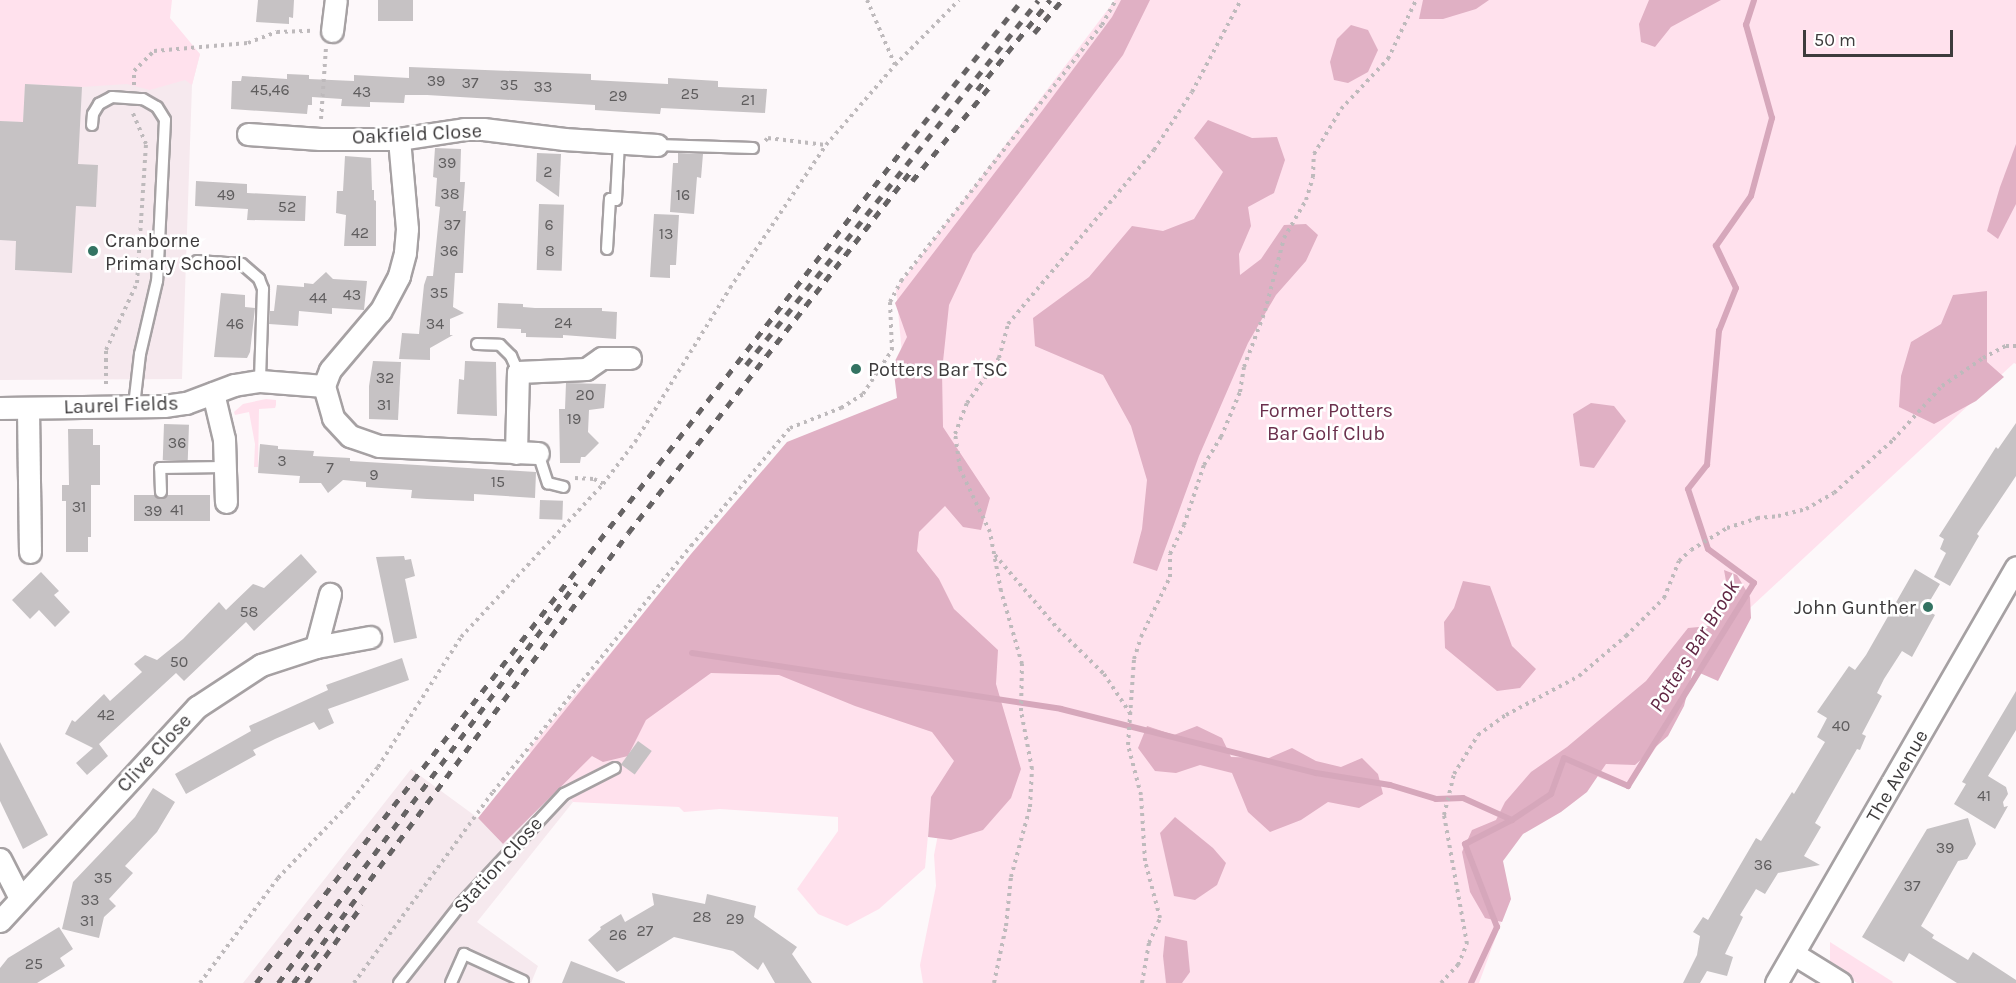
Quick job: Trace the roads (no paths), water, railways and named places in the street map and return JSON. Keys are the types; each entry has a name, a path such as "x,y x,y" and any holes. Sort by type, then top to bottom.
{"street":[{"path":"332,31 336,0"},
{"name":"Oakfield Close","path":"248,134 320,139 399,139 464,129 483,129 657,145"},
{"path":"399,139 407,229 399,276 380,311 330,370 324,386 333,418 350,436 379,446 538,453"},
{"path":"516,453 518,372 586,369 602,358 630,358"},
{"name":"Laurel Fields","path":"0,408 186,403 234,385 260,381 324,386"},
{"path":"213,393 224,439 226,502"},
{"path":"28,409 30,552"},
{"name":"The Avenue","path":"1776,983 2016,567"},
{"path":"316,647 330,594"},
{"name":"Clive Close","path":"0,921 197,707 261,665 316,647 370,637"},
{"path":"0,859 20,898"},
{"path":"1794,954 1841,983"}],"lane":[{"path":"92,125 93,114 99,104 112,97 143,99 157,107 165,120 157,281 140,354 134,406"},
{"path":"607,249 610,199 616,200 619,143"},
{"path":"657,145 753,148"},
{"path":"197,261 242,264 259,279 263,289 260,381"},
{"path":"477,344 500,345 511,356 518,372"},
{"path":"538,453 548,483 564,487"},
{"path":"161,492 160,468 224,466"},
{"name":"Station Close","path":"399,983 461,904 564,794 615,768"},
{"path":"452,983 464,954 523,981"}],"waterway":[{"name":"Potters Bar Brook","path":"1471,983 1497,927 1465,844 1512,820 1551,794 1564,758 1628,786 1754,583 1708,549 1688,489 1707,465 1719,331 1736,288 1716,246 1751,196 1772,118 1746,25 1754,0"},
{"path":"692,653 1061,709 1316,773 1390,785 1436,799 1463,798 1512,820"}],"railway":[{"path":"256,983 903,149 1022,0"},
{"path":"746,365 1038,0"},
{"path":"977,90 1050,0"},
{"path":"1034,33 1062,0"},
{"path":"912,181 990,86"},
{"path":"293,983 628,533 912,169"},
{"path":"278,983 576,583"},
{"path":"306,983 362,905"}],"place":[{"name":"Cranborne Primary School","path":"93,251"},
{"name":"Potters Bar TSC","path":"856,369"},
{"name":"John Gunther","path":"1928,607"}],"park label":[{"name":"Former Potters Bar Golf Club","path":"1326,422"}]}
